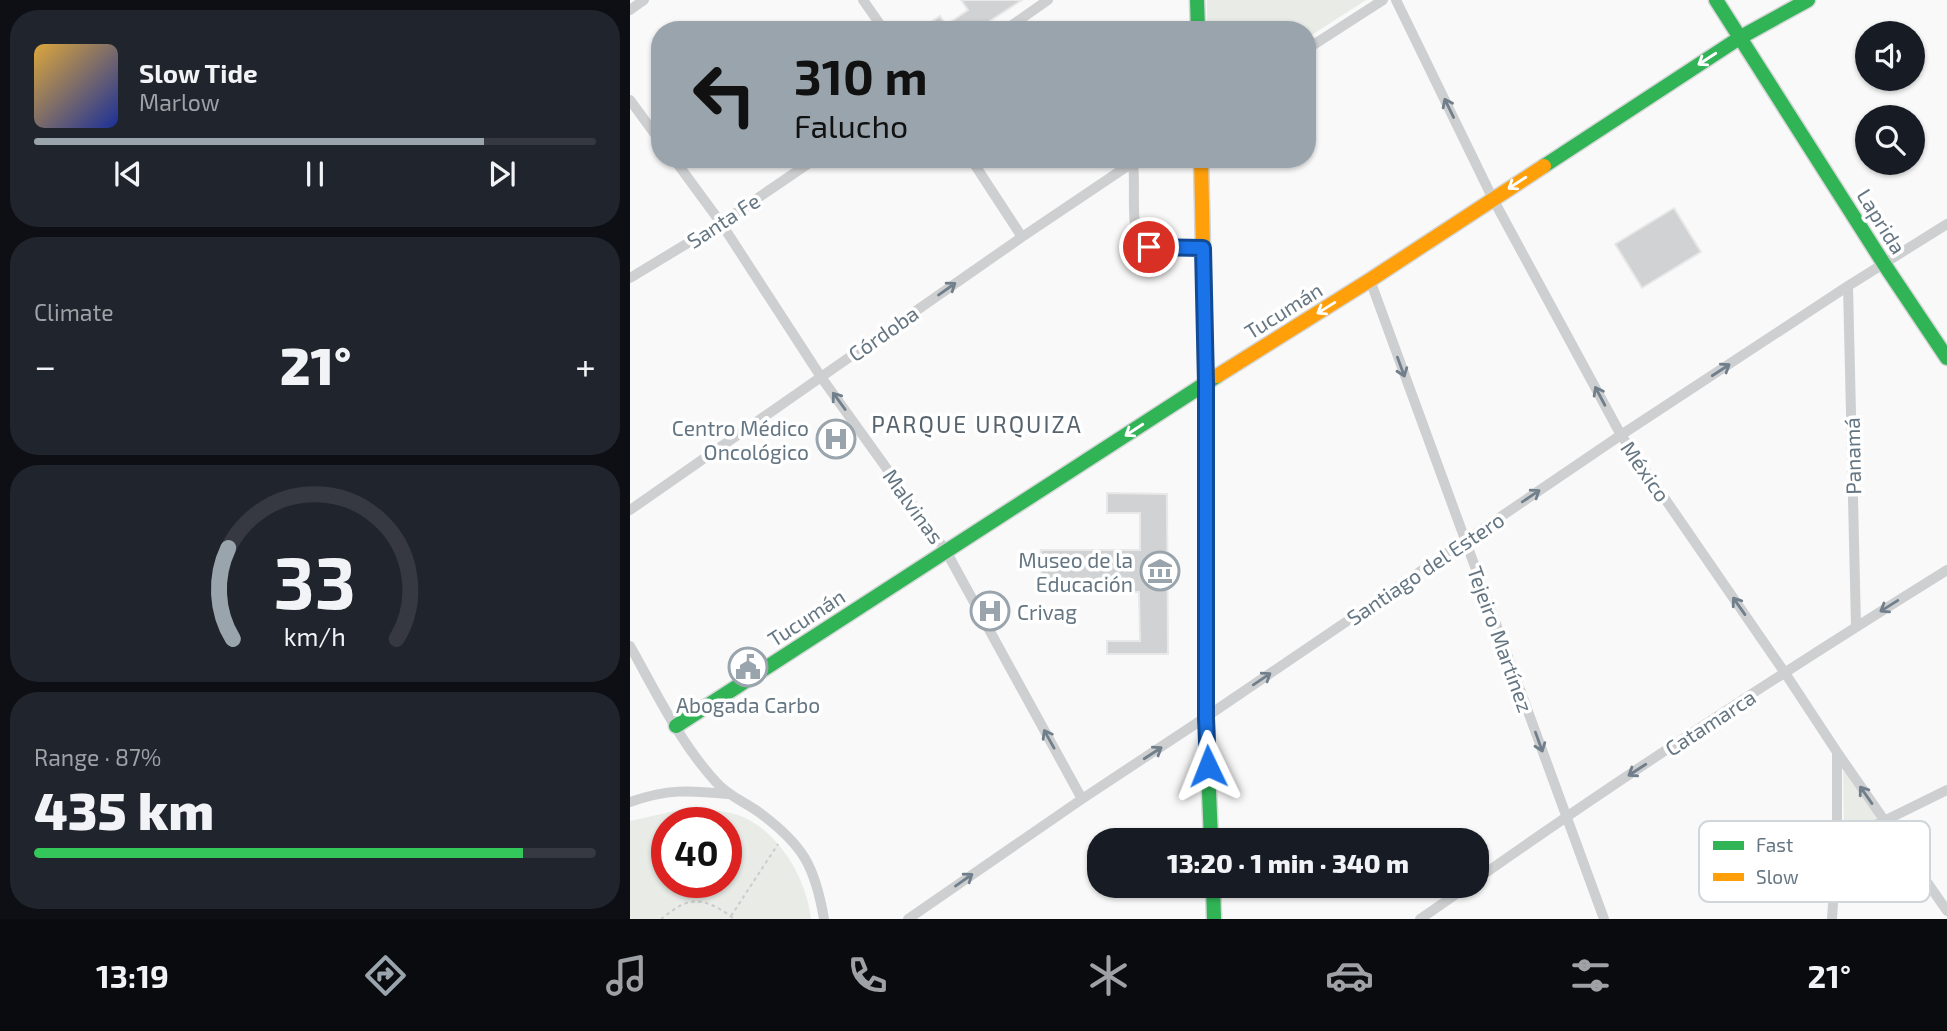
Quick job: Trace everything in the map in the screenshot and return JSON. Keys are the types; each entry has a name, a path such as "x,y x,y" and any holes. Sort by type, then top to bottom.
{"street":[{"path":"630,10 645,0"},
{"path":"863,0 878,21"},
{"path":"1018,21 1048,0"},
{"path":"1197,0 1198,21"},
{"path":"1316,43 1383,0"},
{"name":"México","path":"1396,0 1493,199 1621,435 1884,821"},
{"name":"Laprida","path":"1716,0 1947,358"},
{"name":"Tucumán","path":"676,726 1370,280 1741,37 1808,0"},
{"path":"630,100 651,129"},
{"name":"Malvinas","path":"681,168 721,223 821,377 946,551 1082,799"},
{"name":"Santa Fe","path":"630,278 721,223 802,168"},
{"path":"977,168 1022,237"},
{"name":"Córdoba","path":"630,510 1125,168"},
{"path":"1135,168 1135,231 1140,244 1149,247 1203,248"},
{"path":"1201,168 1206,383 1206,718 1211,828"},
{"name":"Santiago del Estero","path":"908,919 1621,435 1947,224"},
{"name":"Tejeiro Martínez","path":"1370,280 1604,919"},
{"name":"Panamá","path":"1848,286 1856,626"},
{"name":"Catamarca","path":"1489,871 1566,816 1856,626 1947,570"},
{"path":"630,646 699,762 728,794 758,812 803,853 814,875 824,919"},
{"path":"1837,752 1837,821"},
{"path":"630,802 660,792 680,790 728,794"},
{"path":"1884,821 1947,790"},
{"name":"México","path":"1930,887 1947,911"},
{"path":"1213,898 1214,919"},
{"path":"1420,919 1451,898"}],"path":[{"path":"660,919 691,901 717,907 732,918 785,834"}],"shaded area":[{"path":"1207,0 1366,0 1316,32 1316,21 1207,21"},
{"path":"1843,769 1877,819 1844,821"},
{"path":"651,816 651,898 742,898 742,817 766,832 788,857 804,888 811,919 630,919 630,821"}],"building":[{"path":"961,0 1022,0 990,21 952,21 968,10"},
{"path":"1674,208 1701,252 1642,288 1615,244"},
{"path":"1107,493 1167,494 1168,654 1107,654 1107,641 1140,641 1139,592 1041,592 1041,550 1140,550 1140,513 1107,513"}],"traffic: fast":[{"path":"1197,0 1198,21"},
{"path":"1716,0 1947,358"},
{"path":"1544,166 1741,37 1808,0"},
{"path":"676,726 1217,376"},
{"path":"1206,618 1206,717 1211,828"},
{"path":"1213,898 1214,919"}],"traffic: slow":[{"path":"1217,376 1544,166"},
{"path":"1201,168 1206,383 1206,618"}],"place":[{"name":"Centro Médico Oncológico","path":"836,439"},
{"name":"Museo de la Educación","path":"1160,571"},
{"name":"Crivag","path":"990,611"},
{"name":"Abogada Carbo","path":"748,667"}],"district":[{"name":"PARQUE URQUIZA","path":"977,424"}],"route":[{"path":"1149,247 1203,248 1208,766"}]}
